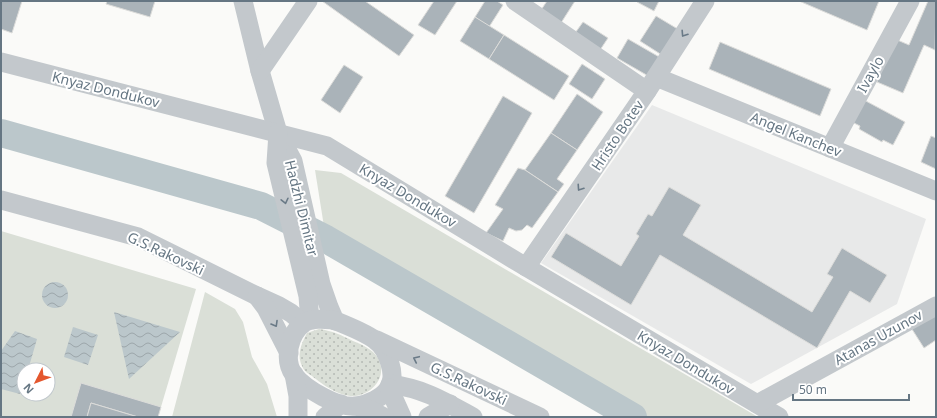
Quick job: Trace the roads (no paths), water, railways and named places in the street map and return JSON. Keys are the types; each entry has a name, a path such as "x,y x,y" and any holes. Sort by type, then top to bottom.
{"street":[{"name":"Hadzhi Dimitar","path":"243,1 260,71 278,133 313,284"},
{"path":"260,71 308,1"},
{"name":"Angel Kanchev","path":"515,1 652,84 830,148 936,191"},
{"name":"Hristo Botev","path":"526,267 652,84 705,1"},
{"name":"Ivaylo","path":"830,148 910,1"},
{"name":"Knyaz Dondukov","path":"1,62 327,146 526,267 779,417"},
{"name":"G.S.Rakovski","path":"1,200 138,237 279,306 305,322"},
{"path":"279,306 313,284"},
{"path":"313,284 329,307 335,321"},
{"path":"298,417 298,396 294,374 288,358 291,340 294,334 305,322 310,309 308,296 313,284"},
{"path":"257,296 266,308 289,353"},
{"name":"Atanas Uzunov","path":"757,404 936,306"},
{"path":"305,322 318,319 335,321 375,340 382,347 390,360 391,375 389,386 402,417"},
{"name":"G.S.Rakovski","path":"375,340 540,417"},
{"path":"294,374 304,385 317,394 348,405 371,410 384,417"},
{"path":"325,417 348,405 376,399 389,386"},
{"name":"G.S.Rakovski","path":"389,386 408,387 432,394 473,417"},
{"path":"428,417 450,404"}],"water":[{"path":"55,282 64,286 68,295 64,304 55,308 46,304 42,295 46,286"},
{"path":"114,312 180,332 129,379"},
{"path":"73,327 98,335 88,365 64,357"},
{"path":"15,331 37,339 30,362 16,362 16,393 1,389 1,351"}],"waterway":[{"path":"1,133 261,206 326,239 633,417"}]}
